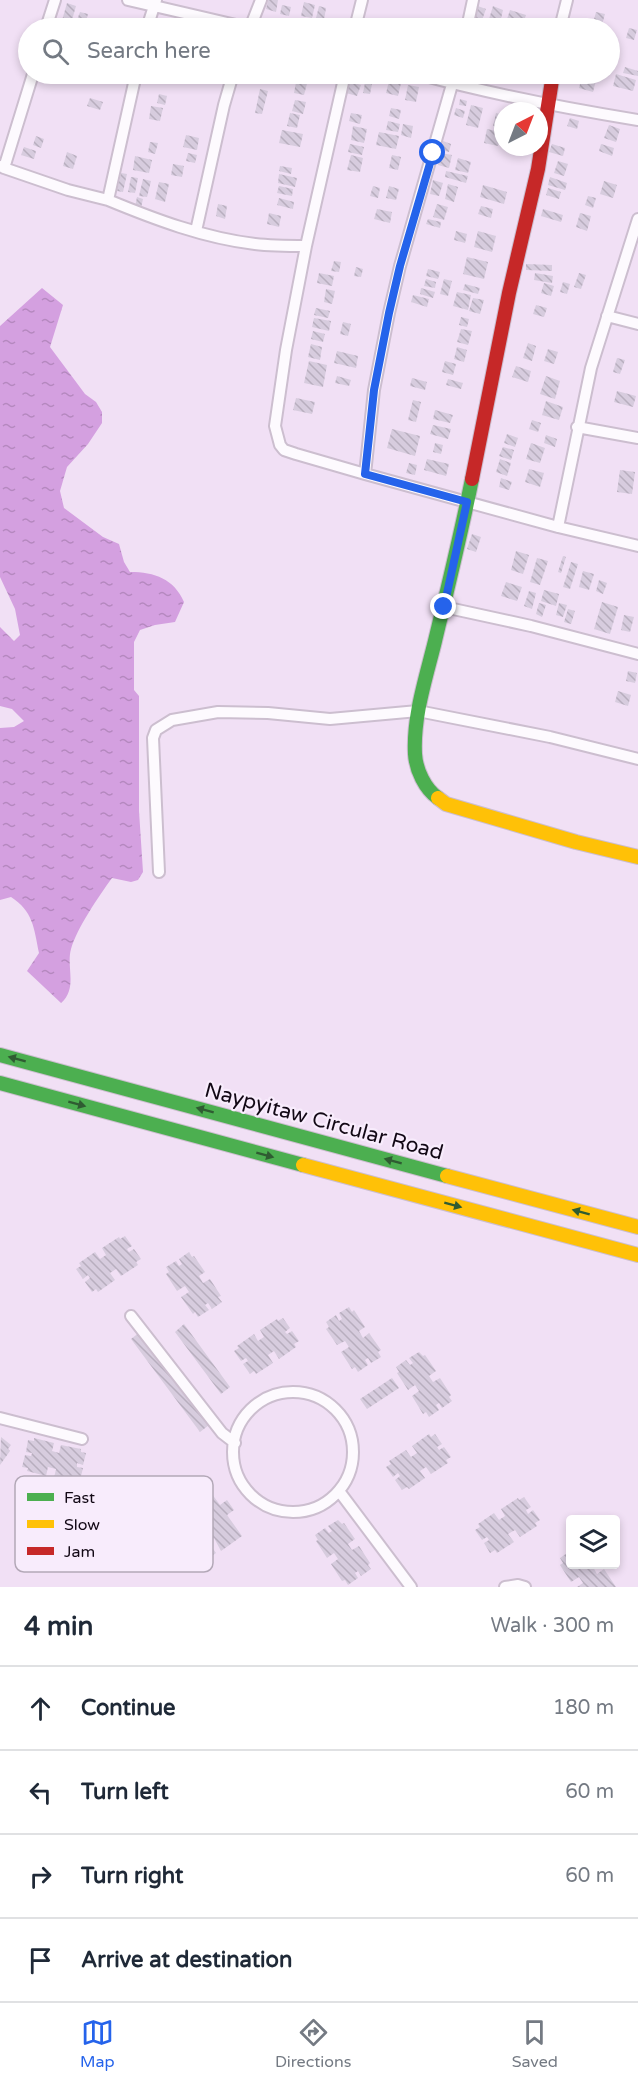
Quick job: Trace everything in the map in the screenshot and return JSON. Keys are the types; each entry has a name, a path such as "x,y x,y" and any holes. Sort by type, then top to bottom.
{"main road":[{"path":"548,104 551,84"},
{"path":"540,156 444,607 418,711 416,755 418,769 424,783 434,796 446,804 576,842 638,857"},
{"name":"Naypyitaw Circular Road","path":"0,1055 638,1227"},
{"path":"0,1083 638,1255"}],"street":[{"path":"49,18 55,0"},
{"path":"128,0 155,3 212,18"},
{"path":"254,18 261,0"},
{"path":"358,18 362,0"},
{"path":"469,18 473,0"},
{"path":"562,18 567,0"},
{"path":"150,18 155,3"},
{"path":"30,84 2,167 108,200 196,231 254,244 306,246"},
{"path":"108,200 134,84"},
{"path":"196,231 230,84"},
{"path":"343,84 306,246 286,350 275,426 280,445 284,450 365,474 558,527 638,546"},
{"path":"365,474 374,390 389,313 400,266 453,84"},
{"path":"473,84 540,102"},
{"path":"548,104 638,120"},
{"path":"558,527 591,368 638,219"},
{"path":"607,316 638,324"},
{"path":"578,427 638,438"},
{"path":"444,607 531,626 638,654"},
{"path":"159,872 153,738 156,730 172,720 218,712 268,713 330,719 418,711 550,737 638,759"},
{"path":"131,1316 222,1433 235,1443"},
{"path":"292,1392 313,1395 331,1405 347,1425 353,1446 353,1463 346,1482 333,1498 305,1512 284,1512 264,1505 248,1491 239,1477 234,1457 235,1443 235,1436 244,1417 271,1396 292,1392"},
{"path":"0,1418 82,1439"},
{"path":"339,1491 411,1587"},
{"path":"506,1587 519,1585 525,1587"}],"water":[{"path":"42,288 63,305 50,347 85,394 96,402 102,412 102,423 88,444 67,467 60,491 64,508 103,537 119,544 124,562 130,572 148,573 163,578 175,588 184,602 175,622 140,630 134,642 134,690 139,696 139,811 143,872 138,880 131,882 112,878 89,912 71,949 69,991 61,1003 27,971 39,953 34,928 28,914 11,897 0,900 0,728 14,727 24,721 12,709 0,706 0,627 14,641 20,635 15,609 0,577 0,326"}],"building":[{"path":"268,0 278,0 276,12 266,9"},
{"path":"304,2 315,5 312,18 301,16"},
{"path":"67,3 76,6 73,18 63,18"},
{"path":"282,5 291,7 289,16 280,14"},
{"path":"475,5 486,9 483,18 471,16"},
{"path":"319,6 326,8 324,18 316,18"},
{"path":"493,6 503,10 501,18 489,18"},
{"path":"510,10 526,15 525,18 507,18"},
{"path":"80,12 88,14 87,18 78,18"},
{"path":"596,12 605,14 604,18 594,18"},
{"path":"629,28 637,30 634,40 626,38"},
{"path":"625,67 638,71 638,76 623,73"},
{"path":"620,75 636,80 633,91 613,86 620,84"},
{"path":"296,84 307,84 304,95 294,93"},
{"path":"349,84 361,85 357,96 346,93"},
{"path":"365,84 372,84 370,94 363,93"},
{"path":"388,84 401,84 398,96 386,93"},
{"path":"580,84 595,84 593,92 579,88"},
{"path":"408,85 419,87 416,102 405,100"},
{"path":"260,89 268,91 262,114 255,113"},
{"path":"159,94 167,96 165,105 157,103"},
{"path":"90,98 103,102 100,110 87,106"},
{"path":"460,99 467,101 466,106 459,105"},
{"path":"295,100 306,102 303,114 292,111"},
{"path":"471,105 483,108 478,128 466,125"},
{"path":"151,106 163,108 160,121 149,119"},
{"path":"391,108 401,110 399,119 389,116"},
{"path":"456,108 465,111 463,118 454,115"},
{"path":"290,113 300,115 297,128 287,126"},
{"path":"351,113 362,115 360,124 349,121"},
{"path":"570,118 579,121 577,129 567,126"},
{"path":"388,121 400,124 398,132 386,130"},
{"path":"403,124 413,126 411,138 401,135"},
{"path":"609,125 620,129 616,142 604,138"},
{"path":"353,126 367,129 364,143 351,140"},
{"path":"487,129 494,130 494,145 484,143"},
{"path":"282,130 303,134 300,147 279,143"},
{"path":"379,132 399,136 396,149 376,145"},
{"path":"186,135 199,138 197,150 183,147"},
{"path":"36,136 44,139 41,148 33,145"},
{"path":"443,141 451,144 449,152 441,150"},
{"path":"150,142 158,143 155,154 148,152"},
{"path":"350,144 364,147 362,155 348,152"},
{"path":"552,144 565,148 563,156 549,152"},
{"path":"601,144 614,148 612,156 599,151"},
{"path":"24,147 36,151 34,159 21,155"},
{"path":"67,152 77,156 73,169 63,166"},
{"path":"188,153 197,155 195,163 186,161"},
{"path":"441,153 452,155 449,168 438,165"},
{"path":"351,155 363,158 360,172 347,170"},
{"path":"392,155 401,157 398,170 389,168"},
{"path":"135,156 152,160 149,173 133,170"},
{"path":"458,158 471,162 468,173 455,170"},
{"path":"558,161 568,164 564,176 554,173"},
{"path":"173,164 184,166 182,177 171,175"},
{"path":"280,166 292,168 291,174 279,171"},
{"path":"446,171 468,176 466,183 445,177"},
{"path":"121,173 127,174 123,192 117,191"},
{"path":"279,174 297,178 295,187 278,183"},
{"path":"131,177 138,178 135,193 128,192"},
{"path":"550,177 567,183 565,190 548,185"},
{"path":"143,179 151,181 147,197 139,196"},
{"path":"433,180 443,183 439,196 430,194"},
{"path":"604,181 617,185 613,198 600,194"},
{"path":"159,182 169,184 165,202 155,199"},
{"path":"448,184 458,187 454,202 445,199"},
{"path":"483,185 507,192 504,204 480,197"},
{"path":"279,186 293,189 292,196 277,193"},
{"path":"373,186 380,188 378,198 370,196"},
{"path":"389,186 399,189 396,200 386,198"},
{"path":"548,188 561,192 559,199 546,195"},
{"path":"588,196 596,198 593,208 585,205"},
{"path":"137,197 143,199 141,208 135,207"},
{"path":"279,198 294,202 293,209 277,205"},
{"path":"218,204 227,206 225,219 216,216"},
{"path":"437,204 448,207 444,220 433,217"},
{"path":"481,206 493,209 491,218 478,214"},
{"path":"377,209 392,212 390,223 374,219"},
{"path":"543,209 563,215 561,222 541,216"},
{"path":"269,213 281,216 279,227 267,224"},
{"path":"580,213 591,216 587,231 576,227"},
{"path":"428,219 441,222 440,228 426,224"},
{"path":"456,231 467,234 465,243 454,240"},
{"path":"478,231 496,236 492,252 474,247"},
{"path":"467,257 488,262 484,279 463,274"},
{"path":"334,261 341,262 339,272 331,271"},
{"path":"526,264 552,265 552,271 526,270"},
{"path":"356,267 363,269 361,277 354,276"},
{"path":"428,269 440,272 438,279 426,276"},
{"path":"319,273 334,276 332,286 317,283"},
{"path":"535,273 553,276 552,283 534,280"},
{"path":"579,273 586,275 581,289 574,287"},
{"path":"426,279 436,282 435,288 424,286"},
{"path":"444,279 452,281 448,296 440,294"},
{"path":"563,282 570,284 567,294 560,292"},
{"path":"544,283 554,286 551,296 541,293"},
{"path":"465,284 480,288 478,294 463,290"},
{"path":"421,288 435,292 433,298 420,294"},
{"path":"326,289 335,291 332,304 324,302"},
{"path":"457,292 471,295 468,310 453,306"},
{"path":"413,295 429,299 427,307 411,302"},
{"path":"473,298 484,300 480,314 469,311"},
{"path":"536,305 547,308 544,317 533,314"},
{"path":"316,308 330,311 328,318 314,315"},
{"path":"461,317 469,319 467,327 459,325"},
{"path":"314,318 331,321 329,331 312,327"},
{"path":"343,322 351,324 348,336 340,334"},
{"path":"461,329 472,331 468,345 457,342"},
{"path":"313,331 325,334 323,342 311,339"},
{"path":"528,343 536,346 532,361 523,358"},
{"path":"311,344 322,347 320,360 308,357"},
{"path":"457,347 467,350 464,362 454,359"},
{"path":"548,349 558,352 554,364 544,361"},
{"path":"337,351 358,356 356,368 334,363"},
{"path":"617,358 625,360 620,374 613,372"},
{"path":"309,361 327,365 323,387 304,383"},
{"path":"445,361 456,364 453,375 442,372"},
{"path":"516,366 531,371 528,382 512,377"},
{"path":"337,376 351,380 349,386 335,383"},
{"path":"546,376 560,381 555,399 540,394"},
{"path":"412,378 427,382 425,390 410,386"},
{"path":"448,379 463,383 461,389 446,385"},
{"path":"617,391 636,396 633,407 614,402"},
{"path":"296,398 315,402 312,414 293,410"},
{"path":"413,400 421,402 416,422 408,420"},
{"path":"546,401 563,407 559,420 542,415"},
{"path":"435,410 453,415 450,423 433,419"},
{"path":"532,420 541,423 538,432 529,429"},
{"path":"433,425 451,429 448,439 430,434"},
{"path":"392,429 420,436 415,456 387,448"},
{"path":"507,434 518,438 515,447 504,443"},
{"path":"546,435 557,439 555,447 544,443"},
{"path":"435,443 443,445 441,454 433,452"},
{"path":"531,443 545,448 540,463 526,459"},
{"path":"503,447 514,450 511,460 499,456"},
{"path":"427,459 449,464 446,476 424,470"},
{"path":"500,459 511,463 507,476 496,472"},
{"path":"409,463 417,465 415,475 406,473"},
{"path":"529,469 544,473 540,487 525,482"},
{"path":"620,470 635,472 632,494 617,492"},
{"path":"501,478 512,482 509,490 499,487"},
{"path":"472,534 481,537 476,552 467,549"},
{"path":"516,551 529,555 523,574 511,570"},
{"path":"563,556 566,557 561,573 558,572"},
{"path":"537,558 548,561 540,585 530,582"},
{"path":"571,562 578,564 570,589 563,587"},
{"path":"583,571 594,574 589,590 579,587"},
{"path":"599,580 607,583 603,594 596,591"},
{"path":"506,582 522,587 517,601 501,596"},
{"path":"544,590 559,594 556,606 541,601"},
{"path":"529,591 536,593 532,609 524,606"},
{"path":"602,602 618,607 610,634 594,629"},
{"path":"539,603 546,605 542,617 536,614"},
{"path":"559,603 567,605 563,617 556,615"},
{"path":"568,609 575,611 571,624 564,622"},
{"path":"624,615 634,617 630,632 621,630"},
{"path":"628,671 637,673 635,683 626,681"},
{"path":"618,691 631,695 628,706 615,702"},
{"path":"125,1236 132,1246 127,1249 129,1252 134,1249 141,1259 136,1262 138,1265 121,1276 116,1269 110,1273 115,1280 98,1292 96,1289 92,1292 85,1282 90,1278 88,1275 83,1279 76,1269 81,1266 79,1263 95,1252 100,1259 106,1255 102,1248 119,1237 120,1239"},
{"path":"189,1252 205,1272 199,1276 203,1283 210,1279 221,1296 218,1297 222,1302 212,1309 208,1303 205,1305 209,1310 198,1317 195,1312 193,1314 181,1297 189,1292 185,1286 177,1291 166,1274 169,1272 166,1267 176,1261 179,1266 182,1264 179,1259"},
{"path":"349,1307 352,1312 354,1310 365,1327 359,1331 363,1338 369,1333 381,1350 378,1352 381,1357 371,1363 368,1358 365,1360 368,1365 358,1372 355,1367 352,1369 341,1352 349,1347 345,1341 337,1345 326,1329 329,1327 326,1322 336,1315 339,1321 342,1319 339,1313"},
{"path":"283,1318 290,1328 285,1332 287,1334 292,1331 299,1341 294,1344 296,1347 279,1359 274,1351 268,1355 273,1363 256,1374 254,1371 250,1374 243,1364 248,1361 246,1358 241,1361 234,1351 239,1348 237,1346 254,1334 258,1341 264,1337 260,1330 277,1319 278,1321"},
{"path":"184,1324 230,1387 221,1394 175,1332"},
{"path":"140,1332 209,1425 200,1432 131,1339"},
{"path":"419,1352 425,1355 436,1371 429,1376 433,1382 440,1378 451,1395 449,1397 452,1401 442,1408 439,1403 436,1405 439,1410 429,1417 426,1412 423,1414 412,1396 419,1391 415,1385 408,1390 397,1373 399,1372 396,1367 406,1360 410,1365 413,1363 409,1358"},
{"path":"392,1378 399,1388 367,1409 360,1399"},
{"path":"429,1434 431,1437 435,1434 442,1444 437,1447 439,1450 444,1447 451,1457 446,1460 448,1463 431,1474 426,1467 420,1471 425,1478 409,1489 407,1487 402,1490 395,1480 400,1476 398,1473 393,1477 386,1467 391,1464 389,1461 406,1450 411,1457 417,1453 412,1446"},
{"path":"1,1437 11,1445 8,1449 10,1451 0,1465"},
{"path":"34,1438 54,1443 52,1451 59,1453 61,1445 81,1449 81,1452 86,1453 83,1465 77,1463 77,1467 83,1468 81,1476 54,1476 56,1469 48,1467 46,1476 27,1471 28,1468 22,1467 25,1455 31,1456 32,1453 26,1452 28,1440 34,1441"},
{"path":"213,1496 220,1505 227,1500 234,1510 227,1515 242,1536 221,1551 214,1538"},
{"path":"524,1497 531,1507 526,1510 528,1514 533,1510 540,1520 535,1523 537,1526 520,1537 515,1530 508,1534 514,1542 497,1553 495,1550 490,1553 484,1543 489,1540 487,1537 482,1540 475,1530 480,1527 478,1524 494,1513 499,1520 505,1516 501,1509 518,1498 519,1500"},
{"path":"338,1520 344,1523 355,1539 348,1544 352,1550 359,1546 370,1563 368,1565 371,1569 361,1576 358,1571 355,1573 358,1578 348,1585 345,1580 342,1581 331,1564 338,1559 334,1553 327,1558 316,1541 318,1540 315,1535 325,1528 329,1533 332,1531 328,1526"},
{"path":"566,1554 566,1569 594,1569 597,1574 604,1569 616,1587 577,1587 583,1583 579,1577 571,1582 560,1565 563,1563 560,1558"}],"traffic: fast":[{"path":"438,798 425,784 417,766 416,726 472,479"},
{"path":"0,1055 447,1176"},
{"path":"0,1083 303,1165"}],"traffic: slow":[{"path":"438,798 446,804 576,842 638,857"},
{"path":"303,1165 638,1255"},
{"path":"447,1176 638,1227"}],"traffic: jam":[{"path":"472,479 509,293 538,169 551,84"}],"route":[{"path":"433,153 400,266 389,313 374,390 365,474 467,502 444,607"}]}
